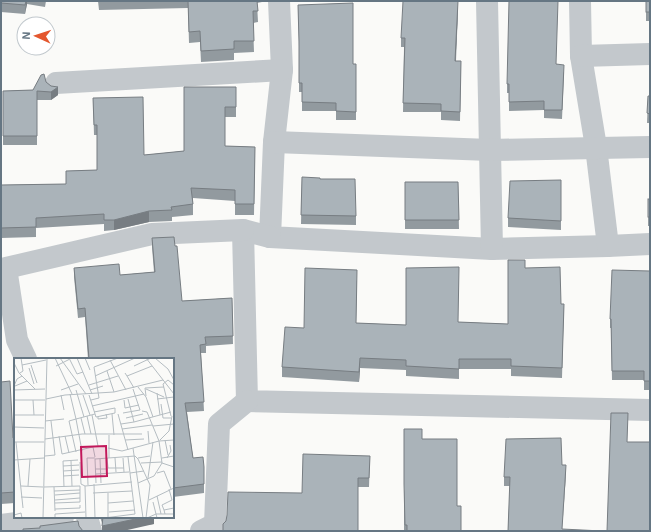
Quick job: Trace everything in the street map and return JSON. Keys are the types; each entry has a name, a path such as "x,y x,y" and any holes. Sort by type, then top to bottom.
{"street":[{"path":"270,237 274,142 282,70 279,1"},
{"path":"487,1 492,249"},
{"path":"580,1 581,56 596,148 608,246"},
{"path":"581,56 650,54"},
{"path":"56,83 282,70"},
{"path":"274,142 490,150 650,146"},
{"path":"243,230 247,401"},
{"path":"26,358 17,340 6,268 152,234 243,230 270,237 492,249 650,244"},
{"path":"201,531 215,524 220,424 247,401 650,410"},
{"path":"1,525 55,518"},
{"path":"88,518 91,531"}],"building":[{"path":"1,1 26,1 25,5 1,3"},
{"path":"188,1 257,1 258,11 253,11 254,41 234,41 234,49 201,51 200,31 189,32"},
{"path":"403,1 458,1 455,61 461,61 460,112 441,111 441,104 403,103 405,38 401,38"},
{"path":"509,1 558,1 556,64 564,65 562,110 544,110 544,101 509,102 509,84 507,84"},
{"path":"646,1 650,1 650,12 646,12"},
{"path":"353,3 353,64 356,64 356,112 336,111 336,103 302,102 302,83 299,83 298,5"},
{"path":"44,74 46,82 51,86 58,87 51,92 37,91 37,136 3,136 3,91 33,90 41,75"},
{"path":"184,87 236,87 236,107 225,107 225,146 255,147 254,204 235,204 235,190 191,188 193,204 171,207 172,210 149,211 114,220 104,220 104,214 36,218 36,227 1,228 1,185 66,184 66,171 97,170 97,125 94,125 93,98 143,97 144,155 184,151"},
{"path":"648,96 650,96 650,114 647,113"},
{"path":"302,177 320,179 355,179 356,216 301,215"},
{"path":"561,180 561,221 508,218 510,181"},
{"path":"405,182 458,182 459,220 405,220"},
{"path":"648,199 650,199 650,217 648,217"},
{"path":"174,237 175,246 177,246 182,301 232,298 233,336 205,337 206,344 200,345 204,402 185,403 193,458 203,457 204,484 174,488 174,358 89,358 85,308 78,309 74,268 119,264 120,275 155,272 152,238"},
{"path":"508,260 525,260 525,268 560,267 561,304 564,304 562,368 511,366 511,359 459,359 459,369 406,366 406,360 360,358 359,372 282,367 285,327 304,328 305,268 357,270 356,323 406,325 406,268 459,267 458,322 508,324"},
{"path":"612,270 650,271 650,381 644,381 644,371 612,371 610,319"},
{"path":"10,381 14,438 14,492 1,493 1,382"},
{"path":"611,413 628,413 627,442 650,442 650,531 607,531"},
{"path":"404,429 422,429 422,439 457,439 457,506 461,506 461,531 407,531 407,525 405,525"},
{"path":"561,438 562,465 566,465 562,529 602,531 508,531 510,477 504,477 506,439"},
{"path":"303,454 370,456 369,478 358,478 358,531 223,531 223,524 226,521 227,515 228,492 302,493"},
{"path":"103,518 140,518 102,526"},
{"path":"78,521 79,526 83,531 23,531 23,529 40,528 40,526"}]}
